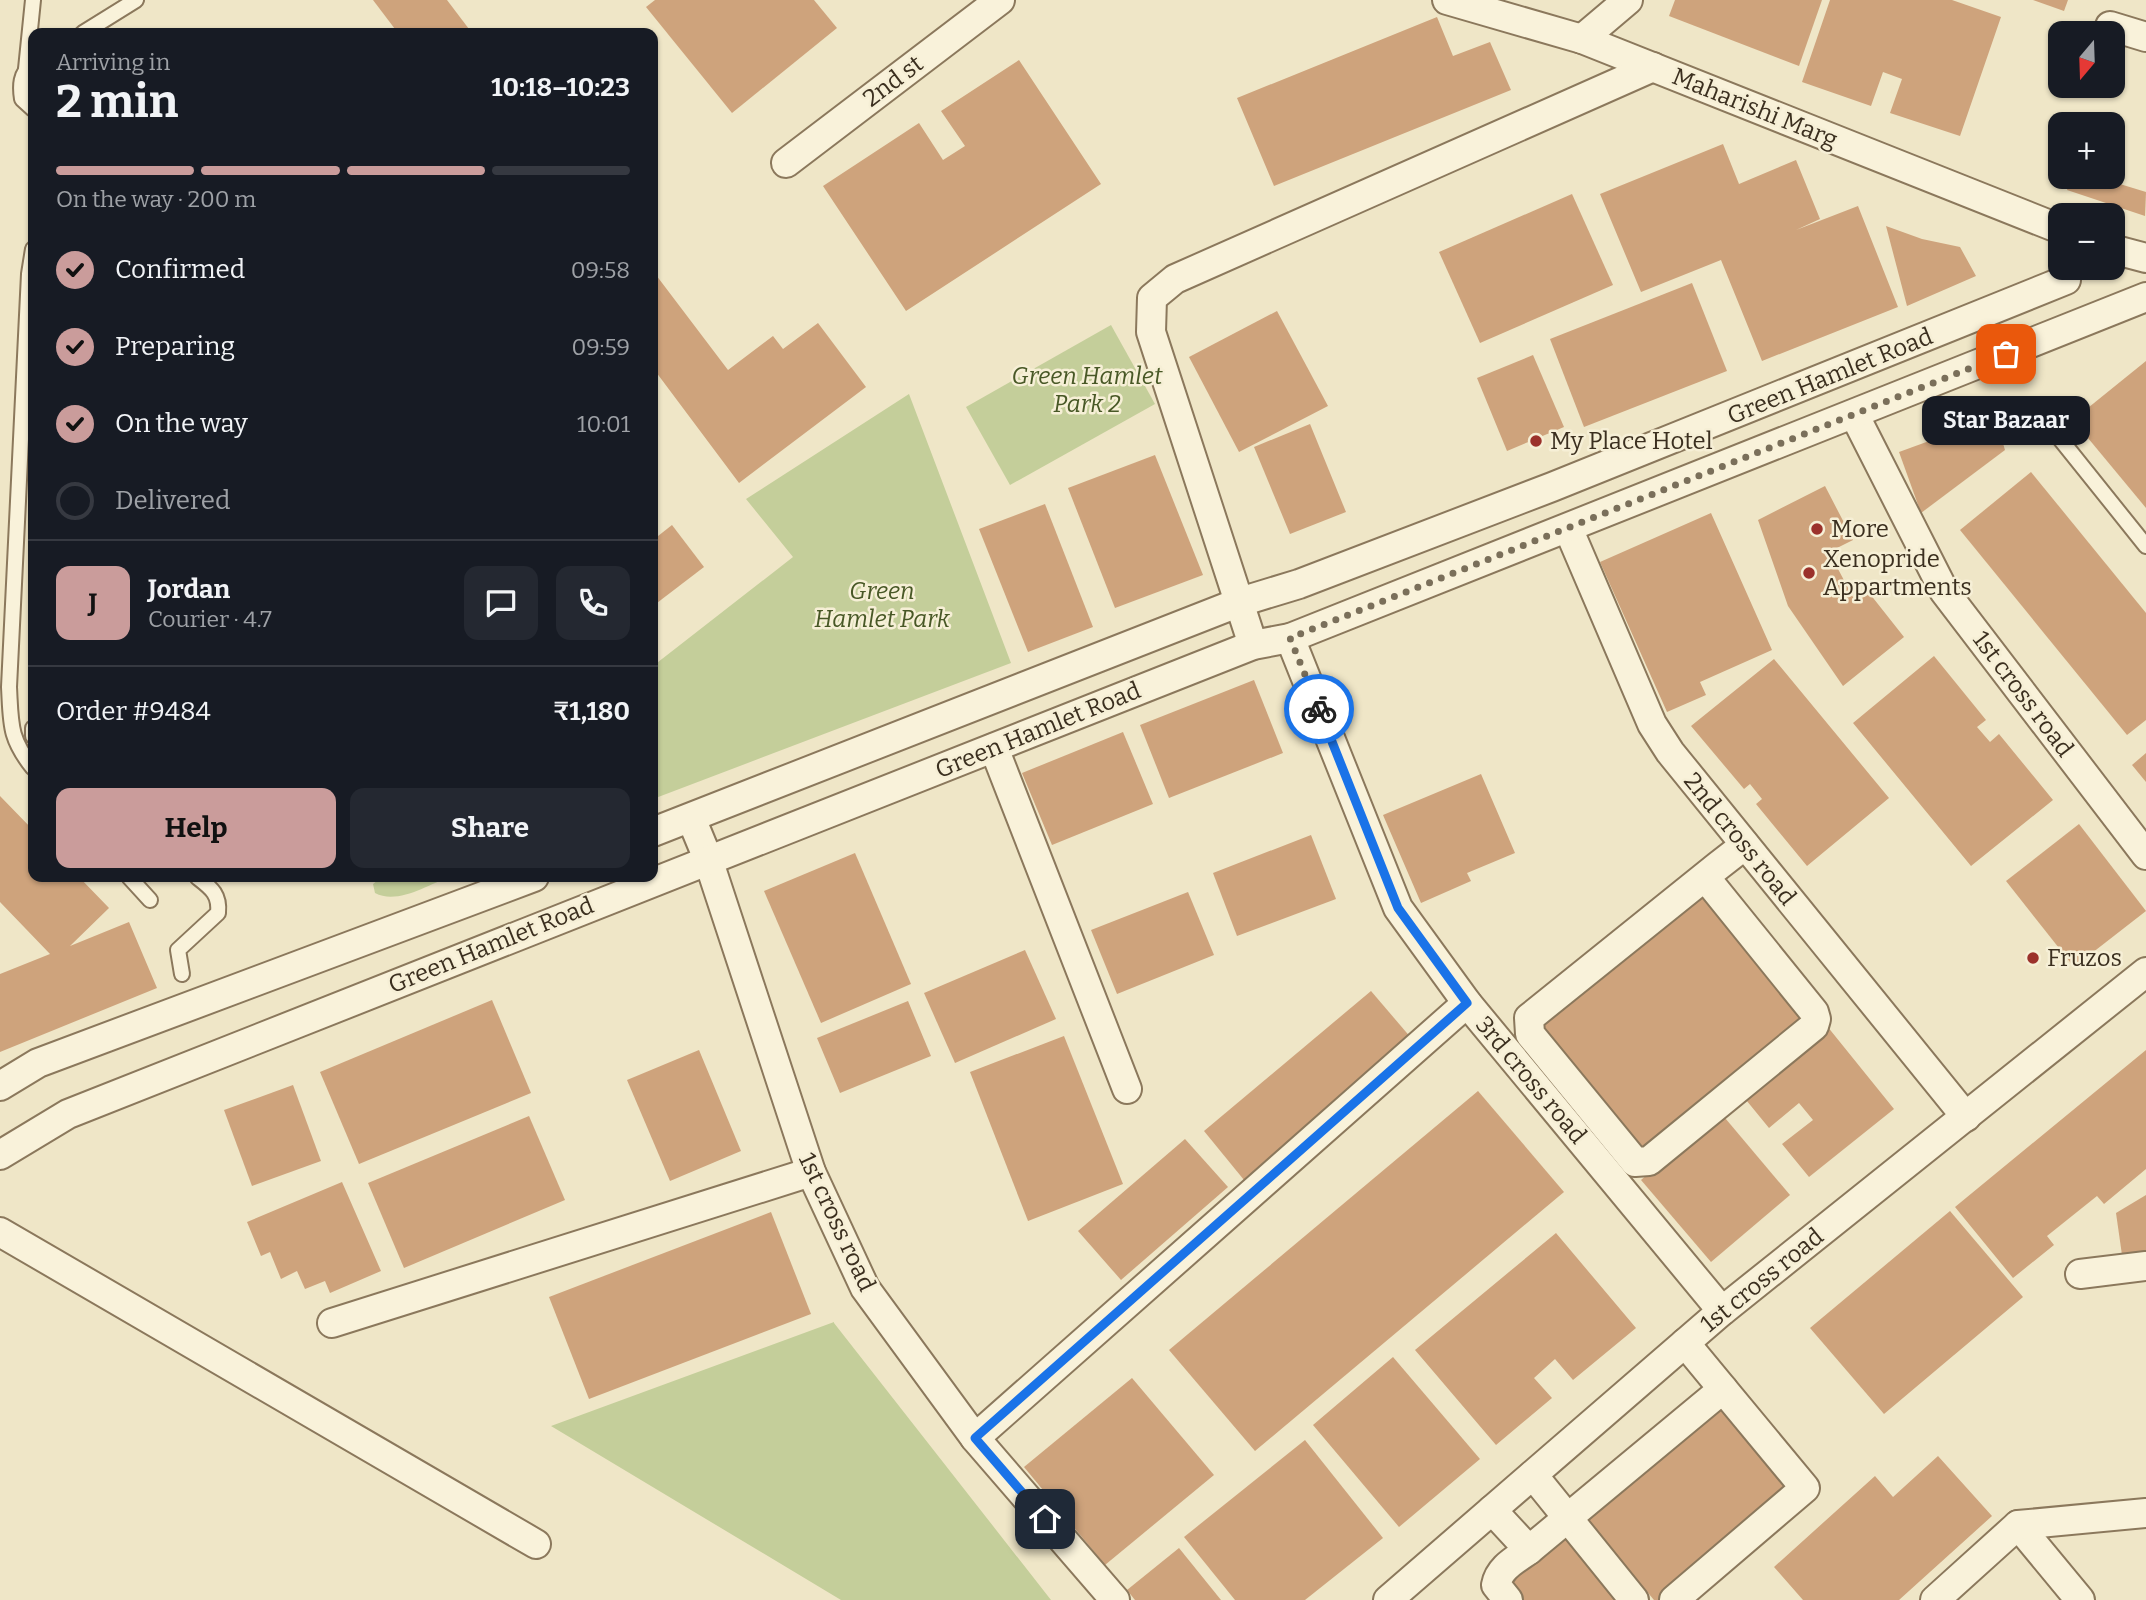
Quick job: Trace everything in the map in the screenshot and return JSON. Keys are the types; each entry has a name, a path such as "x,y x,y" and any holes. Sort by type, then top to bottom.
{"street":[{"name":"2nd st","path":"786,163 1000,0"},
{"name":"Maharishi Marg","path":"1447,0 1581,39 2048,224"},
{"path":"1581,39 1628,0"},
{"path":"2125,31 2146,37"},
{"path":"1254,645 1151,332 1152,299 1175,279 1653,67"},
{"path":"2125,252 2146,258"},
{"name":"Green Hamlet Road","path":"658,830 1240,602 1299,584 1552,487 2052,280"},
{"path":"2067,280 2067,297 2084,322"},
{"name":"Green Hamlet Road","path":"658,879 1254,645 1290,638 2146,297"},
{"name":"1st cross road","path":"1854,414 1944,591 2146,855"},
{"name":"2nd cross road","path":"1568,528 1652,724 1670,752 1966,1117"},
{"name":"3rd cross road","path":"1290,638 1398,908 1467,1003 1721,1311"},
{"path":"994,748 1127,1089"},
{"name":"1st cross road","path":"691,818 708,859 811,1172 864,1288 975,1438 1115,1600"},
{"path":"1705,877 1814,1012 1816,1019 1814,1026 1649,1161 1635,1163 1530,1034 1529,1018 1705,877 1745,845"},
{"name":"Green Hamlet Road","path":"0,1086 38,1063 521,882"},
{"name":"Green Hamlet Road","path":"0,1155 68,1114 650,882"},
{"name":"1st cross road","path":"1388,1600 1721,1311 2146,972"},
{"path":"975,1438 1467,1003"},
{"path":"332,1323 811,1172"},
{"path":"0,1232 536,1544"},
{"path":"2080,1274 2146,1266"},
{"path":"1674,1600 1805,1488 1685,1343"},
{"path":"1508,1600 1496,1585 1501,1571 1568,1519 1723,1389"},
{"path":"1533,1475 1634,1600"},
{"path":"1492,1510 1528,1550"},
{"path":"1935,1600 2018,1525 2146,1513"},
{"path":"2018,1525 2080,1600"}],"lane":[{"path":"32,28 33,0"},
{"path":"91,28 136,0"},
{"path":"28,71 20,85 22,99 28,104"},
{"path":"28,295 9,687 12,734 28,762"},
{"path":"2053,429 2146,546"},
{"path":"134,882 150,900"},
{"path":"182,974 178,950 218,913 219,903 215,891 203,882"}],"green space":[{"name":"Green Hamlet Park 2","path":"1111,325 1155,404 1010,485 966,407"},
{"name":"Green Hamlet Park","path":"909,394 1011,663 658,797 658,662 793,557 746,499"},
{"path":"437,882 393,897 375,893 373,884"},
{"path":"834,1322 1051,1600 841,1600 551,1426"}],"building":[{"path":"373,0 447,0 468,28 394,28"},
{"path":"655,0 814,0 837,28 732,113 646,7"},
{"path":"1675,0 1822,0 1799,66 1669,16"},
{"path":"1830,0 1952,0 2001,17 1960,136 1890,113 1902,79 1883,72 1871,106 1802,82"},
{"path":"2033,0 2068,0 2064,11"},
{"path":"1437,17 1453,56 1490,42 1511,90 1274,186 1237,98"},
{"path":"1019,60 1101,184 906,311 823,186 919,123 943,160 965,146 941,111"},
{"path":"1723,144 1739,184 1796,160 1820,219 1796,230 1858,206 1898,307 1762,361 1721,260 1641,292 1600,194"},
{"path":"2125,186 2146,192 2145,216 2125,209 2125,203 2106,203 2067,190 2125,189"},
{"path":"1572,194 1613,285 1480,343 1439,252"},
{"path":"1886,226 1922,239 1960,247 1976,276 1907,306"},
{"path":"658,278 728,370 773,336 783,349 818,323 866,387 739,483 658,375"},
{"path":"1692,283 1727,371 1584,427 1550,339"},
{"path":"1277,311 1328,406 1239,452 1189,357"},
{"path":"1533,355 1564,427 1507,451 1477,378"},
{"path":"2146,361 2146,508 2073,420"},
{"path":"1995,417 2005,450 1921,513 1899,452"},
{"path":"1310,424 1346,512 1290,534 1254,447"},
{"path":"1155,455 1203,575 1115,608 1068,488"},
{"path":"2031,472 2146,613 2146,720 2127,735 1960,530"},
{"name":"Xenopride Appartments","path":"1825,486 1853,540 1829,552 1855,601 1870,594 1904,637 1843,686 1788,606 1758,520"},
{"path":"1045,504 1093,627 1028,652 979,529"},
{"path":"1711,513 1772,650 1700,682 1706,695 1667,712 1600,562"},
{"path":"672,525 704,567 658,602 658,536"},
{"path":"1934,656 1986,720 1977,727 1990,742 1999,734 2053,800 1971,866 1853,723"},
{"path":"1774,659 1889,798 1807,866 1756,804 1762,799 1750,784 1744,789 1691,726"},
{"path":"1254,680 1283,753 1169,798 1140,725"},
{"path":"1123,732 1153,804 1052,845 1022,773"},
{"path":"2146,753 2146,782 2132,765"},
{"path":"1481,774 1515,853 1467,873 1471,881 1421,903 1383,815"},
{"path":"0,796 28,825 28,882 84,882 109,908 70,946 129,922 157,988 0,1052 0,974 50,954 0,902"},
{"path":"2079,824 2146,911 2074,967 2006,881"},
{"path":"1311,835 1336,899 1237,936 1213,873"},
{"path":"855,853 911,984 821,1023 764,891"},
{"path":"1705,891 1810,1017 1640,1157 1535,1032"},
{"path":"1188,892 1214,955 1117,994 1091,930"},
{"path":"1025,950 1056,1019 955,1063 924,993"},
{"path":"1371,991 1412,1039 1244,1180 1204,1131"},
{"path":"492,1000 531,1093 359,1164 320,1072"},
{"path":"908,1001 931,1056 840,1093 817,1038"},
{"path":"1827,1026 1894,1109 1809,1177 1782,1144 1813,1120 1799,1103 1769,1128 1742,1095"},
{"path":"1064,1036 1123,1184 1028,1221 970,1072"},
{"path":"699,1050 741,1151 670,1181 627,1080"},
{"path":"2146,1050 2146,1169 2104,1204 2097,1196 2047,1236 2054,1245 2013,1278 1955,1207"},
{"path":"293,1085 321,1161 252,1186 224,1110"},
{"path":"1478,1091 1564,1192 1255,1451 1169,1350"},
{"path":"1720,1112 1790,1195 1711,1262 1641,1180"},
{"path":"529,1116 565,1200 404,1268 368,1183"},
{"path":"1185,1139 1228,1187 1121,1280 1078,1231"},
{"path":"342,1182 381,1271 330,1293 325,1281 305,1289 297,1271 281,1279 270,1252 261,1256 247,1222"},
{"path":"2146,1195 2146,1252 2122,1255 2116,1213"},
{"path":"1950,1211 2023,1297 1884,1414 1810,1328"},
{"path":"771,1212 811,1314 589,1399 549,1297"},
{"path":"1556,1233 1636,1328 1573,1380 1555,1359 1534,1378 1552,1398 1496,1445 1415,1350"},
{"path":"1393,1357 1480,1459 1399,1527 1313,1425"},
{"path":"1132,1378 1214,1475 1105,1565 1024,1467"},
{"path":"1728,1405 1796,1487 1659,1600 1654,1600 1587,1520"},
{"path":"1305,1440 1383,1538 1305,1600 1235,1600 1184,1537"},
{"path":"1938,1456 1992,1516 1899,1600 1803,1600 1774,1567 1875,1476 1893,1497"},
{"path":"1566,1528 1624,1600 1521,1600 1503,1578"},
{"path":"1179,1548 1221,1600 1135,1600 1127,1590"}],"way so far":[{"path":"1319,709 1290,638 2006,354"}],"place":[{"name":"Star Bazaar","path":"2006,354"},
{"name":"My Place Hotel","path":"1536,441"},
{"name":"More","path":"1817,529"},
{"name":"Xenopride Appartments","path":"1809,573"},
{"name":"Fruzos","path":"2033,958"}],"route":[{"path":"1045,1519 975,1438 1467,1003 1398,908 1319,709"}]}
